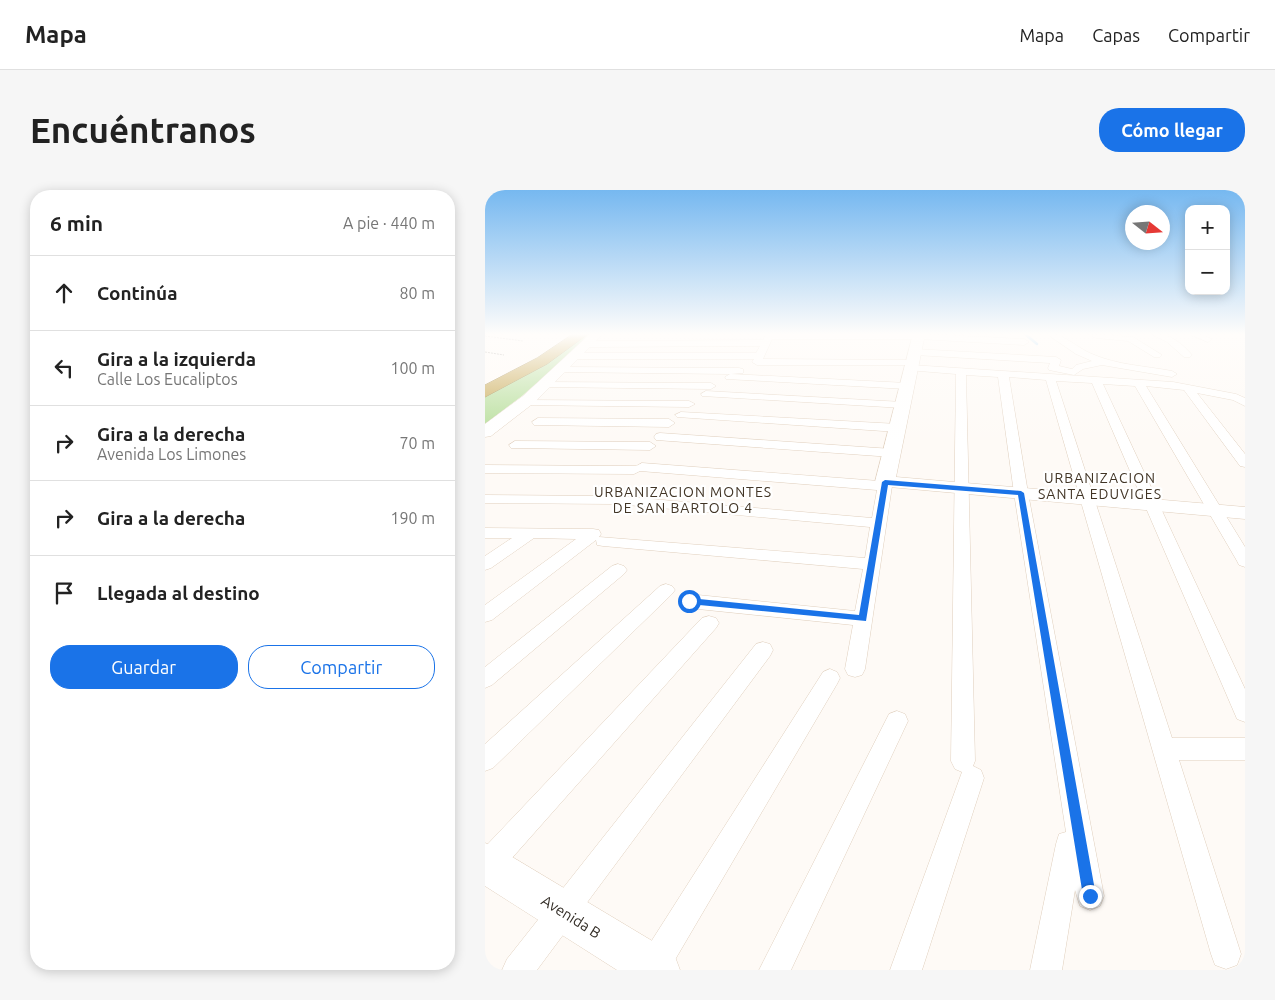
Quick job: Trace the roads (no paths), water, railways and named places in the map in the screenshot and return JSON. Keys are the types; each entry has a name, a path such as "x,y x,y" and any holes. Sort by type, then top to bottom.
{"highway":[{"path":"485,392 525,370"}],"street":[{"path":"485,432 523,403 561,370"},
{"path":"578,370 734,374 907,386"},
{"path":"855,669 885,484 910,370"},
{"path":"1060,370 1065,372 1076,370"},
{"path":"1157,370 1172,374"},
{"path":"906,970 968,770 961,488 961,371 1188,388 1236,397 1245,403"},
{"path":"1003,374 1021,493 1090,896"},
{"path":"1050,377 1089,498 1226,954"},
{"path":"1096,380 1150,504 1245,712"},
{"path":"1139,383 1245,561"},
{"path":"544,385 709,390 903,405"},
{"path":"1188,388 1245,463"},
{"path":"523,403 689,404"},
{"path":"681,415 898,428"},
{"path":"538,422 669,423"},
{"path":"515,445 655,442 892,453"},
{"path":"485,469 638,468 961,488 1245,513"},
{"path":"485,499 618,500 879,523"},
{"path":"485,533 593,534 485,615"},
{"path":"485,564 530,534"},
{"path":"603,541 872,564"},
{"path":"485,679 618,570"},
{"path":"485,760 666,590"},
{"path":"689,601 863,619"},
{"path":"486,864 709,623"},
{"path":"518,970 562,910 763,650"},
{"path":"654,969 830,678"},
{"path":"775,970 897,721"},
{"path":"1164,749 1245,749"},
{"path":"1046,970 1069,844"},
{"name":"Avenida B","path":"486,864 654,969"}],"district":[{"name":"URBANIZACION SANTA EDUVIGES","path":"1100,486"},
{"name":"URBANIZACION MONTES DE SAN BARTOLO 4","path":"683,500"}]}
